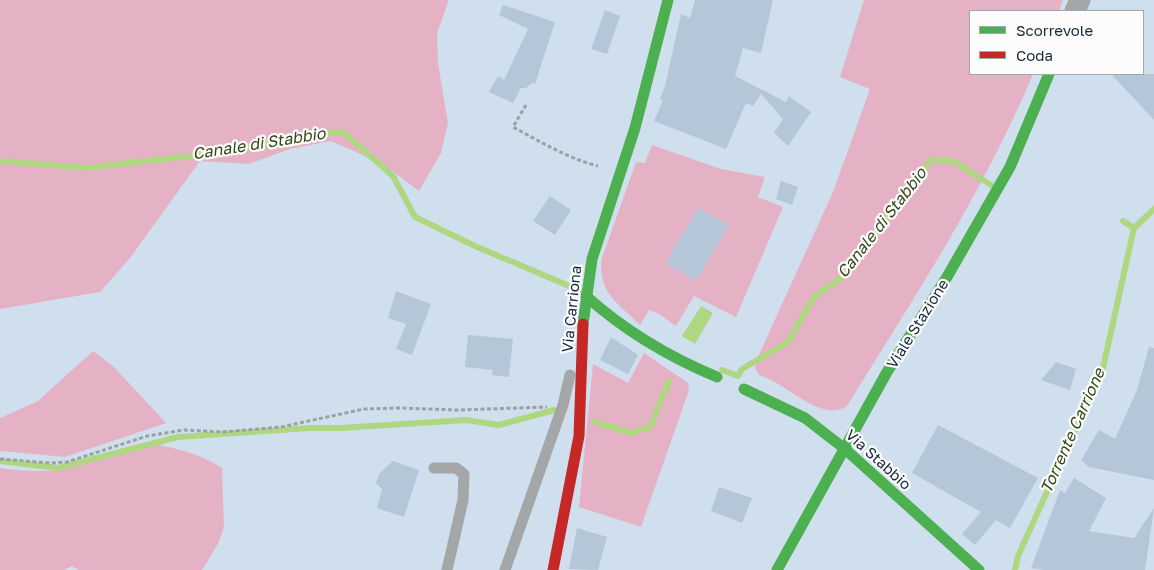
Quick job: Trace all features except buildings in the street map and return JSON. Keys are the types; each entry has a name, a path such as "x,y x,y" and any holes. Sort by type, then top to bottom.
{"street":[{"name":"Via Carriona","path":"552,570 579,436 581,345 592,259 635,128 668,0"},
{"name":"Viale Stazione","path":"776,570 887,372 947,277 1010,167 1049,75"},
{"path":"586,296 605,314 663,352 716,377"},
{"name":"Via Stabbio","path":"744,389 805,418 845,449 979,570"}],"lane":[{"path":"505,570 563,405 568,380 581,345"},
{"path":"434,468 456,468 464,474 463,500 447,570"}],"path":[{"path":"526,105 513,127 576,160 621,171"},
{"path":"0,458 50,463 67,462 147,436 184,430 223,432 281,427 364,409 503,409 563,405"}],"shaded area":[{"path":"0,0 449,0 437,33 438,63 448,123 441,153 419,191 383,164 331,141 290,149 249,164 200,161 130,258 100,292 0,309"},
{"path":"864,0 1063,0 1059,10 969,10 969,75 1033,75 993,160 947,243 897,325 847,406 837,410 827,410 804,400 770,379 759,375 755,368 757,359 833,192 870,89 840,77"},
{"path":"652,145 721,169 765,177 758,197 783,207 736,317 694,296 676,326 659,314 649,310 640,325 612,298 607,290 601,273 601,261 636,162 645,163"},
{"path":"701,306 713,313 695,344 682,336"},
{"path":"93,351 113,366 166,423 65,457 0,451 0,418 38,401"},
{"path":"644,353 688,383 689,390 641,527 579,507 593,364 628,383"},
{"path":"149,444 187,452 222,468 224,527 218,544 202,570 79,570 72,566 64,570 0,570 0,468 51,471 72,468 132,447"}],"waterway":[{"name":"Canale di Stabbio","path":"0,161 86,168 234,151 313,133 343,132 393,176 415,217 475,246 581,291"},
{"name":"Canale di Stabbio","path":"722,370 738,376 742,369 788,342 814,297 843,277 931,160 953,161 991,185"},
{"name":"Torrente Carrione","path":"1015,570 1018,556 1103,368 1134,228 1154,209"},
{"name":"Canale di Stabbio","path":"1123,221 1134,228"},
{"name":"Canale di Stabbio","path":"595,422 632,433 650,427 669,381"},
{"name":"Canale di Stabbio","path":"0,461 58,468 178,437 466,420 499,425 554,410"}],"traffic: fast":[{"path":"583,324 592,259 635,128 668,0"},
{"path":"777,570 887,372 947,277 1010,167 1049,75"},
{"path":"586,296 616,321 648,342 682,361 717,377"},
{"path":"744,389 805,418 845,449 979,570"}],"traffic: jam":[{"path":"553,570 579,436 583,324"}]}
